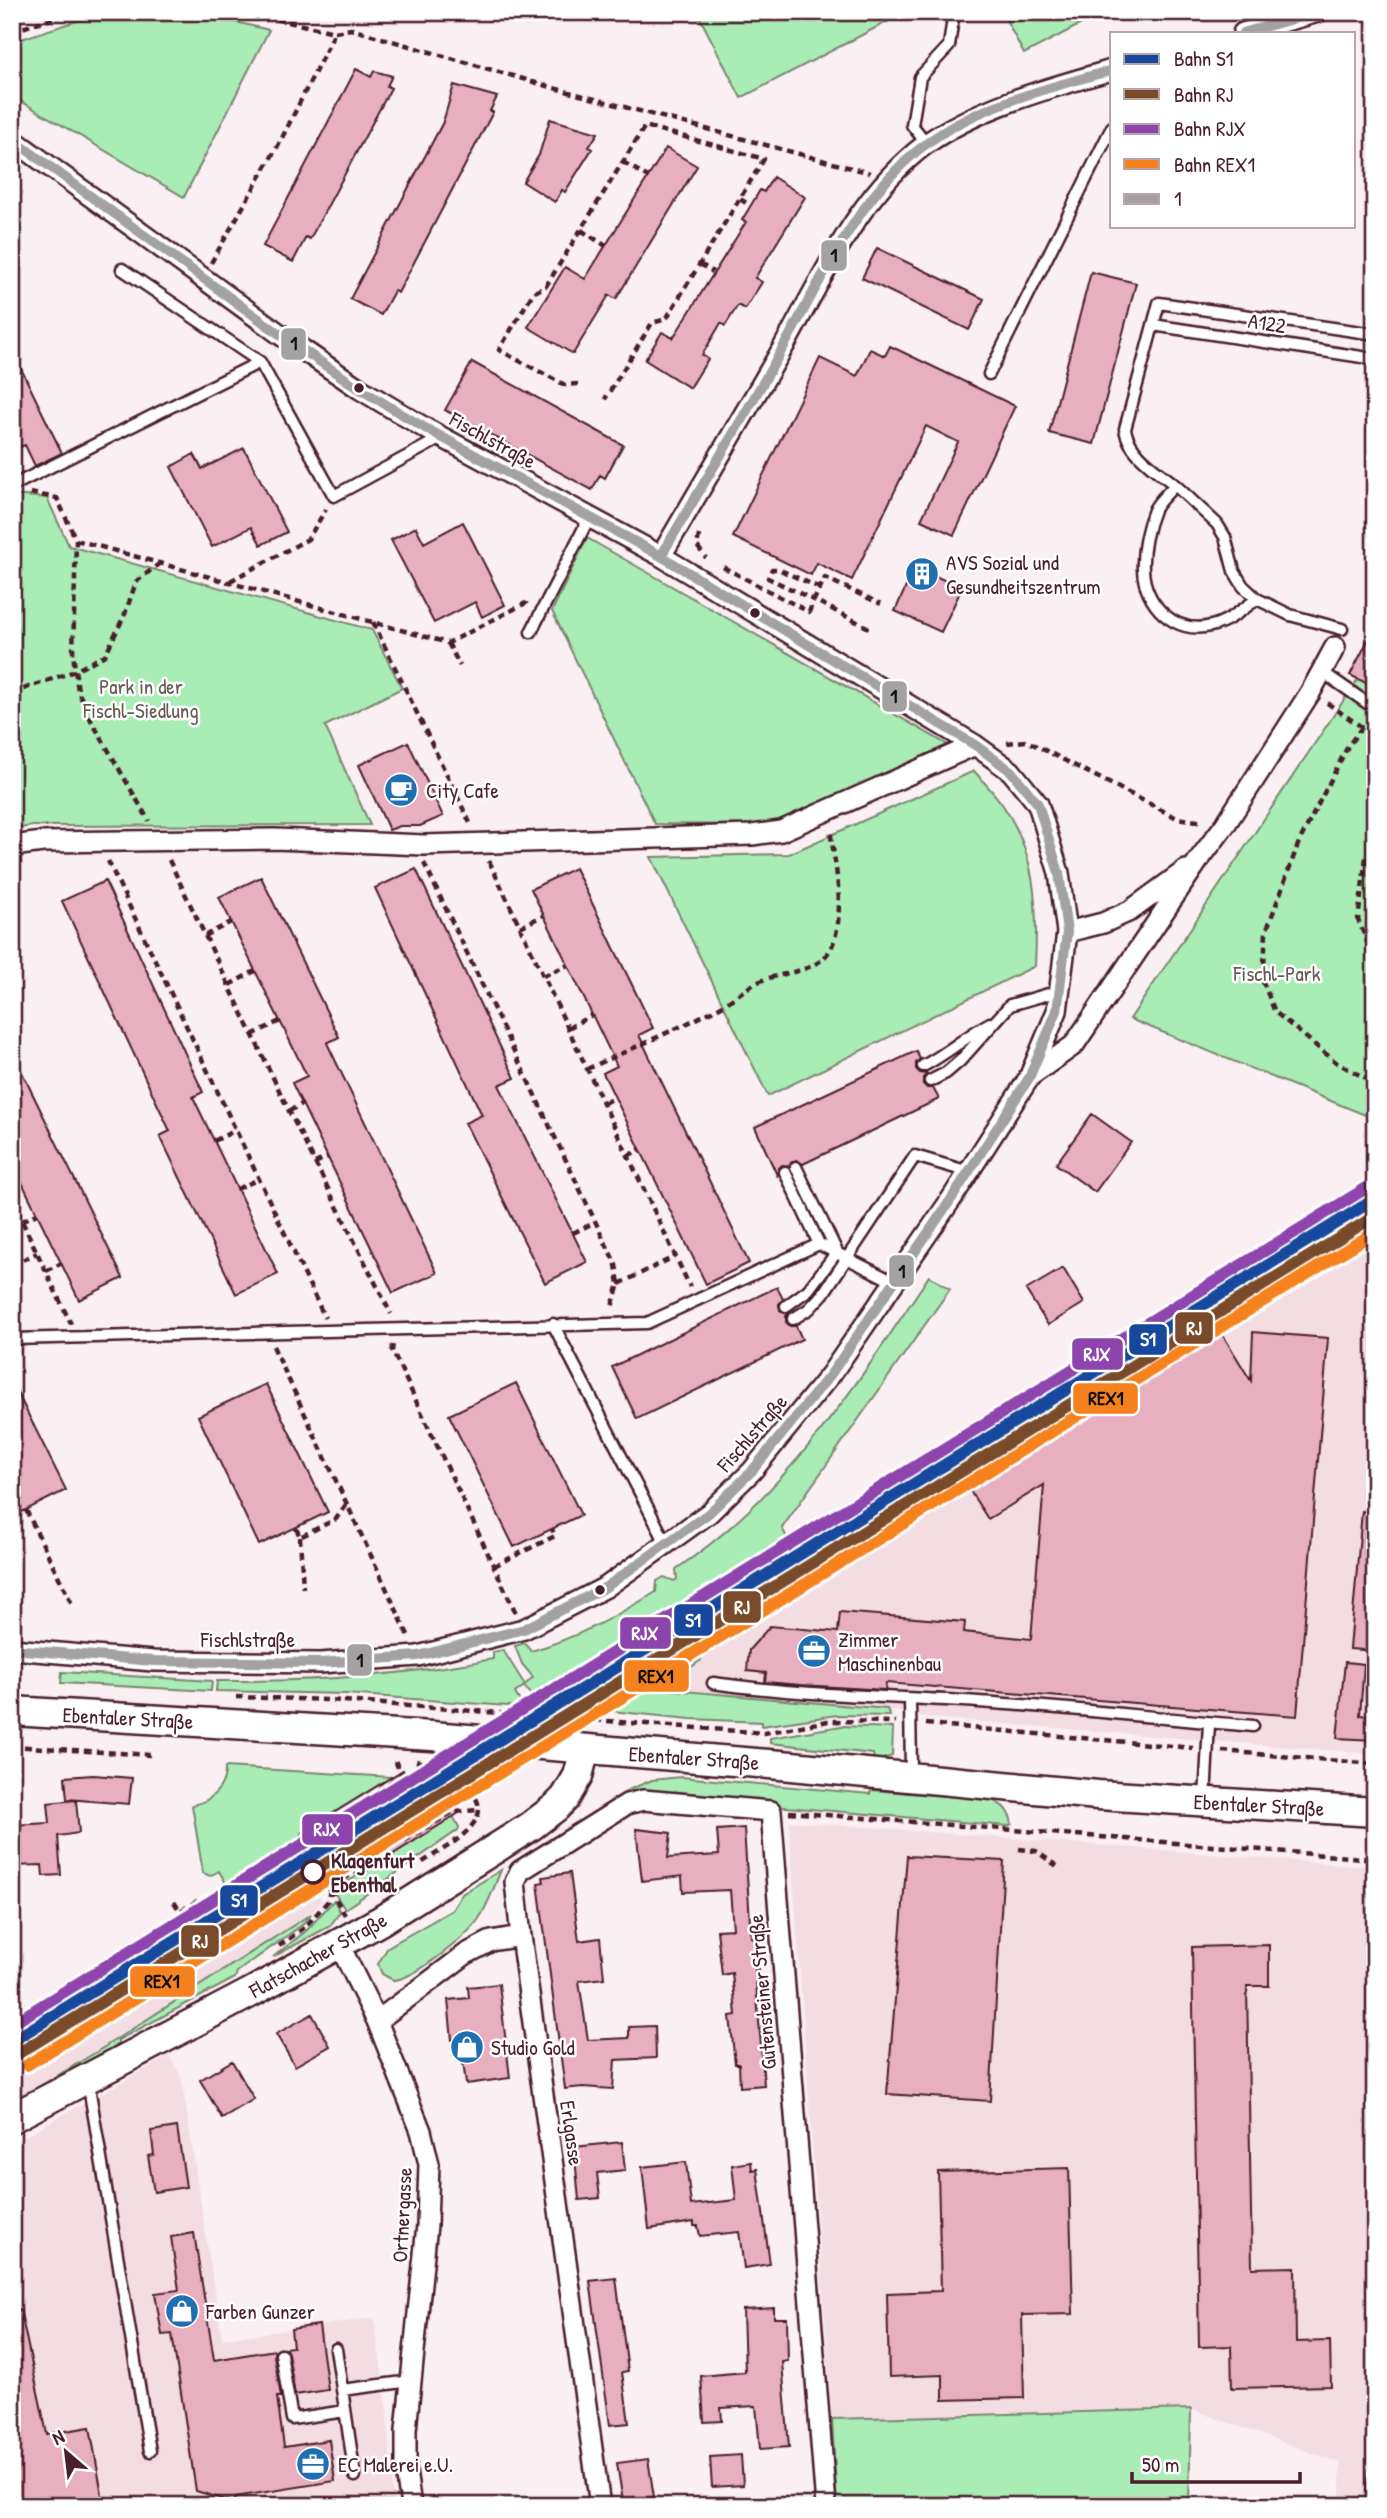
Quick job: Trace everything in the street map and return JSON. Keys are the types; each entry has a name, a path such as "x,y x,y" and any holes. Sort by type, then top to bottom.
{"main road":[{"name":"Ebentaler Straße","path":"12,1710 323,1729 781,1765 911,1779 1375,1812"},
{"name":"Flatschacher Straße","path":"12,2118 339,1944 417,1899 556,1807 565,1798 578,1776 585,1749"}],"street":[{"path":"1246,32 1288,16 1318,12"},
{"path":"661,556 853,223 887,178 927,144 979,115 1031,93 1110,71"},
{"name":"Fischlstraße","path":"12,139 281,335 360,388 442,437 661,556 975,745 1011,771 1038,804 1059,873 1067,932 1057,1011 1028,1078 969,1172 831,1374 752,1471 709,1513 606,1587 524,1629 418,1656 320,1662 153,1661 12,1649"},
{"path":"1028,1078 1074,1045 1225,825 1310,693 1338,638"},
{"path":"12,846 43,842 275,839 415,845 752,835 781,831 975,745"},
{"path":"1067,932 1103,923 1130,911 1198,861"},
{"path":"377,2021 466,1954 491,1941 521,1936 515,1882 520,1871 627,1804 643,1800 771,1811"},
{"name":"Gutensteiner Straße","path":"771,1811 826,2506"},
{"name":"Erlgasse","path":"521,1936 600,2506"},
{"name":"Ortnergasse","path":"339,1944 377,2021 421,2131 429,2164 427,2225 406,2430 406,2471 411,2506"}],"lane":[{"path":"927,144 912,125 920,77 948,46 953,18 950,12"},
{"path":"989,374 1110,131"},
{"path":"122,269 260,362 334,496 442,437"},
{"name":"A122","path":"1375,334 1159,303 1153,325 1375,359"},
{"path":"1153,325 1125,429 1126,439 1132,448 1217,524 1224,537 1234,571 1243,586 1257,599 1338,638"},
{"path":"12,486 260,362"},
{"path":"1175,485 1155,508 1145,541 1143,570 1157,608 1171,622 1189,628 1210,626 1233,617 1257,599"},
{"path":"531,632 589,518"},
{"path":"1321,671 1367,703 1375,699"},
{"path":"930,1081 946,1073 960,1061 1010,1005 1060,991"},
{"path":"923,1066 948,1053 973,1032 996,1020"},
{"path":"793,1319 809,1309 848,1258 915,1156 969,1172"},
{"path":"796,1167 837,1252"},
{"path":"785,1172 819,1244 894,1282"},
{"path":"12,1339 647,1323 819,1244"},
{"path":"786,1306 808,1290 837,1252"},
{"path":"553,1324 667,1545"},
{"path":"713,1683 1252,1726"},
{"path":"910,1699 911,1779"},
{"path":"1205,1802 1209,1723"},
{"path":"88,2077 150,2451"},
{"path":"336,2349 355,2476"},
{"path":"281,2354 292,2419 345,2411"},
{"path":"342,2390 411,2381"},
{"path":"1372,2506 1375,2471"}],"path":[{"path":"12,31 74,12"},
{"path":"241,12 335,32 351,29 554,88 887,178"},
{"path":"203,277 280,142 335,32"},
{"path":"578,384 565,385 499,350 533,293 546,286 645,126 764,159 666,318 652,323 605,399"},
{"path":"623,162 648,177"},
{"path":"740,199 751,206"},
{"path":"581,230 606,246"},
{"path":"700,264 713,272"},
{"path":"23,492 57,498 76,540 73,654 78,691 91,720 160,841 289,1111 398,1329 392,1350 524,1629"},
{"path":"228,582 308,538 334,496"},
{"path":"704,527 697,539 697,546 704,557 809,612 825,579 881,604"},
{"path":"76,540 448,643 526,603 532,591"},
{"path":"12,694 75,671 105,655 125,614 136,582 160,563"},
{"path":"820,588 778,569 772,569 768,578 869,628"},
{"path":"373,622 696,1300"},
{"path":"448,643 460,666"},
{"path":"1310,693 1362,727 1375,731"},
{"path":"1362,727 1348,746 1299,842 1266,932 1263,982 1275,1012 1337,1063 1375,1083"},
{"path":"975,745 1027,741 1177,818 1225,825"},
{"path":"587,1069 721,1007 761,980 798,971 825,957 833,944 837,916 837,874 827,810"},
{"path":"1375,835 1366,857 1358,920 1375,960"},
{"path":"98,842 332,1331"},
{"path":"415,845 616,1265 619,1284 607,1324"},
{"path":"520,927 544,915"},
{"path":"205,936 231,922"},
{"path":"543,976 568,965"},
{"path":"229,985 256,971"},
{"path":"568,1028 592,1015"},
{"path":"252,1035 280,1021"},
{"path":"604,1104 615,1097"},
{"path":"289,1111 303,1104"},
{"path":"214,1141 236,1130"},
{"path":"628,1156 640,1149"},
{"path":"315,1163 328,1157"},
{"path":"237,1189 259,1178"},
{"path":"12,1200 77,1337"},
{"path":"22,1221 37,1214"},
{"path":"573,1233 595,1222"},
{"path":"12,1265 37,1253"},
{"path":"619,1284 676,1256"},
{"path":"46,1271 62,1263"},
{"path":"267,1333 418,1656"},
{"path":"300,1537 336,1519 347,1503"},
{"path":"26,1510 73,1606"},
{"path":"296,1528 300,1537 303,1588"},
{"path":"494,1566 555,1536 552,1529"},
{"path":"224,1697 330,1700 764,1733 828,1721 909,1723 1375,1764"},
{"path":"12,1746 150,1755"},
{"path":"359,1821 351,1807 401,1776 393,1756 401,1758"},
{"path":"409,1759 456,1778 472,1792 478,1810 472,1826 419,1864"},
{"path":"398,1828 407,1840 453,1812 478,1810"},
{"path":"771,1811 1375,1859"},
{"path":"1020,1849 1036,1851 1061,1869"},
{"path":"278,1947 304,1928 328,1901 330,1888 362,1868 354,1856"},
{"path":"330,1888 342,1909"},
{"path":"174,1902 180,1911 197,1901 208,1914"},
{"path":"339,1944 345,1915 356,1908"}],"shaded area":[{"path":"1375,1182 1375,1754 932,1718 880,1708 645,1686 623,1700 615,1700 451,1800 449,1797 12,2066 12,2034 406,1792 409,1781 571,1683 575,1677 609,1654 1001,1413 1004,1407 1069,1371"},
{"path":"789,1821 1375,1867 1375,2506 1340,2506 1340,2463 1191,2409 832,2419"},
{"path":"317,1892 322,1901 311,1914 98,2051 12,2101 12,2079"},
{"path":"169,2056 181,2076 222,2339 374,2318 386,2401 394,2506 12,2506 12,2143"}],"green space":[{"path":"104,12 193,12 269,30 184,197 12,96 12,42"},
{"path":"697,12 906,12 741,98"},
{"path":"1002,12 1104,12 1024,54"},
{"name":"Park in der Fischl-Siedlung","path":"12,495 47,498 69,546 372,630 402,688 325,726 370,825 33,826 12,829"},
{"path":"587,538 948,745 777,825 655,824 552,611"},
{"name":"Fischl-Park","path":"1375,648 1375,1119 1130,1019 1368,664"},
{"path":"974,771 999,800 1014,823 1029,862 1035,902 1035,966 768,1096 651,857 789,854"},
{"path":"929,1276 950,1289 782,1528 790,1543 609,1654 575,1677 571,1683 537,1704 524,1686 515,1693 523,1707 346,1694 216,1691 217,1681 321,1679 390,1674 493,1659 493,1652 503,1650 525,1685 533,1677 522,1664 515,1646 525,1643 531,1651 548,1646 596,1626 641,1601 656,1592 657,1581 664,1577 674,1581 677,1579 676,1569 752,1508 817,1436 875,1357"},
{"path":"699,1653 701,1660 661,1689 887,1709 890,1716 837,1715 761,1726 761,1722 690,1719 600,1710 615,1700 623,1700"},
{"path":"62,1672 212,1681 211,1691 61,1683"},
{"path":"841,1726 893,1728 892,1756 874,1759 873,1754 770,1743 770,1738"},
{"path":"225,1767 392,1777 301,1833 301,1842 228,1887 219,1871 210,1876 203,1873 192,1805 205,1801 216,1792 223,1781"},
{"path":"681,1777 870,1794 871,1790 985,1799 1003,1807 1012,1824 1008,1826 635,1794 626,1791 652,1780"},
{"path":"453,1816 458,1830 345,1909 333,1891"},
{"path":"501,1870 482,1915 462,1937 413,1973 393,1980 382,1974 378,1964 388,1947 452,1910 462,1894"},
{"path":"334,1900 340,1912 330,1926 273,1957 306,1931"},
{"path":"311,1914 302,1925 237,1972 235,1978 118,2040 118,2049 12,2103 98,2051"},
{"path":"1191,2409 1189,2506 837,2506 832,2419"}],"building":[{"path":"356,69 371,77 374,71 392,76 387,86 391,88 310,239 306,237 293,262 263,246"},
{"path":"454,85 497,97 490,111 493,112 398,293 394,291 381,315 350,299 443,122"},
{"path":"550,119 598,133 589,147 592,149 565,192 562,190 555,202 523,182 539,155"},
{"path":"666,148 697,166 616,299 609,295 573,354 528,327 565,267 585,279"},
{"path":"773,177 805,197 755,278 762,282 745,309 738,305 725,326 721,323 702,355 708,359 690,388 645,360 662,332 673,338 746,222 742,220 760,190 764,192"},
{"path":"877,248 984,299 969,330 862,278"},
{"path":"1091,272 1136,283 1094,444 1049,433"},
{"path":"890,346 1015,406 954,535 921,520 958,442 926,426 852,580 817,563 811,575 733,537 820,358 857,376 870,349 885,356"},
{"path":"12,350 62,453 35,466 25,445 12,450"},
{"path":"472,362 623,445 605,478 600,475 592,490 445,410"},
{"path":"244,448 287,532 261,545 251,527 212,547 171,467 194,454 202,469"},
{"path":"463,522 505,605 482,617 475,602 434,623 391,540 416,527 424,543"},
{"name":"AVS Sozial und Gesundheitszentrum","path":"915,567 962,588 941,632 895,611"},
{"path":"1375,627 1375,674 1370,685 1350,675"},
{"name":"City Cafe","path":"408,742 443,816 420,826 400,826 389,830 359,765"},
{"path":"575,868 653,1028 639,1035 749,1263 706,1284 603,1073 617,1066 531,889"},
{"path":"416,869 515,1078 499,1085 587,1262 545,1283 465,1123 482,1115 375,888"},
{"path":"261,877 339,1037 327,1043 437,1273 393,1293 292,1083 307,1076 219,897"},
{"path":"105,881 203,1092 193,1097 278,1274 236,1294 160,1136 170,1131 62,901"},
{"path":"916,1051 920,1059 916,1063 916,1069 927,1074 923,1078 923,1084 927,1088 933,1088 939,1099 803,1164 796,1160 789,1166 782,1165 777,1175 755,1127"},
{"path":"12,1052 123,1278 79,1300 12,1162"},
{"path":"1092,1114 1131,1142 1095,1192 1056,1164"},
{"path":"1063,1268 1084,1303 1048,1325 1026,1290"},
{"path":"777,1287 783,1299 779,1304 780,1310 789,1312 786,1322 790,1326 796,1326 802,1339 637,1419 612,1367"},
{"path":"1221,1332 1251,1381 1253,1332 1328,1338 1297,1716 886,1683 885,1690 801,1685 765,1682 766,1673 747,1671 749,1650 770,1626 838,1632 840,1612 965,1622 964,1632 1031,1639 1044,1485 988,1519 968,1488"},
{"path":"12,1382 66,1490 12,1517"},
{"path":"516,1383 581,1515 514,1547 449,1415"},
{"path":"266,1384 328,1512 259,1545 198,1416"},
{"path":"1362,1511 1375,1512 1375,1651 1350,1649"},
{"path":"1345,1662 1364,1664 1360,1715 1375,1716 1375,1740 1337,1738"},
{"path":"403,1770 428,1811 450,1798 459,1813 363,1873 338,1832 316,1845 306,1830"},
{"path":"93,1775 132,1778 129,1804 67,1799 65,1777"},
{"path":"76,1800 79,1833 58,1836 61,1875 43,1876 42,1865 12,1866 12,1825 50,1823 48,1803"},
{"path":"744,1828 751,1937 754,1937 758,1970 755,1970 764,2085 740,2087 739,2064 735,2064 730,2016 736,2015 732,1973 722,1975 717,1930 733,1929 730,1890 683,1892 682,1876 642,1881 636,1829 671,1833 668,1858 719,1855 717,1830"},
{"path":"907,1856 1004,1861 990,2101 887,2094"},
{"path":"570,1873 579,1941 600,1938 604,1978 579,1981 588,2040 629,2038 629,2027 655,2026 656,2058 615,2060 613,2089 565,2089 538,1883 544,1882 543,1877"},
{"path":"1269,1945 1269,1986 1247,1986 1252,2268 1295,2267 1296,2342 1330,2341 1331,2386 1232,2388 1231,2346 1199,2347 1192,1947"},
{"path":"499,1984 510,2078 466,2084 460,2039 452,2040 448,2000 469,1998 468,1987"},
{"path":"312,2014 330,2046 295,2066 276,2034"},
{"path":"232,2061 254,2099 222,2118 200,2080"},
{"path":"177,2127 186,2187 154,2192 148,2156 154,2155 151,2131"},
{"path":"622,2142 625,2170 597,2173 600,2198 579,2200 574,2147"},
{"path":"686,2162 691,2205 736,2200 732,2165 751,2162 752,2170 757,2169 770,2264 744,2268 739,2232 700,2236 698,2226 694,2226 694,2222 649,2229 642,2167"},
{"path":"1069,2168 1073,2314 1022,2315 1024,2398 943,2400 943,2375 889,2377 887,2293 941,2291 938,2172"},
{"path":"194,2233 214,2360 275,2350 281,2397 277,2397 284,2447 329,2440 335,2481 235,2497 236,2503 196,2491 172,2334 162,2335 155,2293 179,2290 171,2237"},
{"path":"616,2278 628,2371 622,2372 629,2423 610,2425 590,2281"},
{"path":"774,2308 774,2318 787,2318 788,2361 782,2362 789,2447 760,2449 756,2406 721,2408 722,2421 704,2422 701,2376 745,2372 743,2310"},
{"path":"20,2309 47,2434 90,2427 104,2506 12,2506 12,2310"},
{"path":"319,2325 328,2390 295,2395 285,2348 293,2347 291,2329"},
{"path":"741,2455 743,2485 712,2487 710,2457"},
{"path":"648,2459 654,2497 623,2502 617,2463"}],"rail line":[{"name":"RJX","path":"12,2024 1368,1187"},
{"name":"S1","path":"12,2041 1375,1199"},
{"name":"RJ","path":"19,2053 1375,1216"},
{"name":"REX1","path":"27,2065 1375,1232"}],"transit line":[{"name":"1","path":"1247,32 1317,12"},
{"name":"1","path":"661,556 769,373 845,237 862,211 902,164 926,144 969,118 1015,99 1110,71"},
{"name":"1","path":"12,139 281,335 360,389 425,428 661,556 975,745 1011,771 1038,804 1059,873 1067,932 1057,1011 1029,1078 952,1198 831,1374 752,1471 709,1513 606,1587 524,1629 418,1656 320,1663 153,1661 12,1649"}],"place":[{"name":"AVS Sozial und Gesundheitszentrum","path":"922,574"},
{"name":"City Cafe","path":"401,790"},
{"name":"Zimmer Maschinenbau","path":"814,1651"},
{"name":"Klagenfurt Ebenthal","path":"313,1872"},
{"name":"Studio Gold","path":"467,2047"},
{"name":"Farben Gunzer","path":"182,2311"},
{"name":"EC Malerei e.U.","path":"313,2464"}]}
